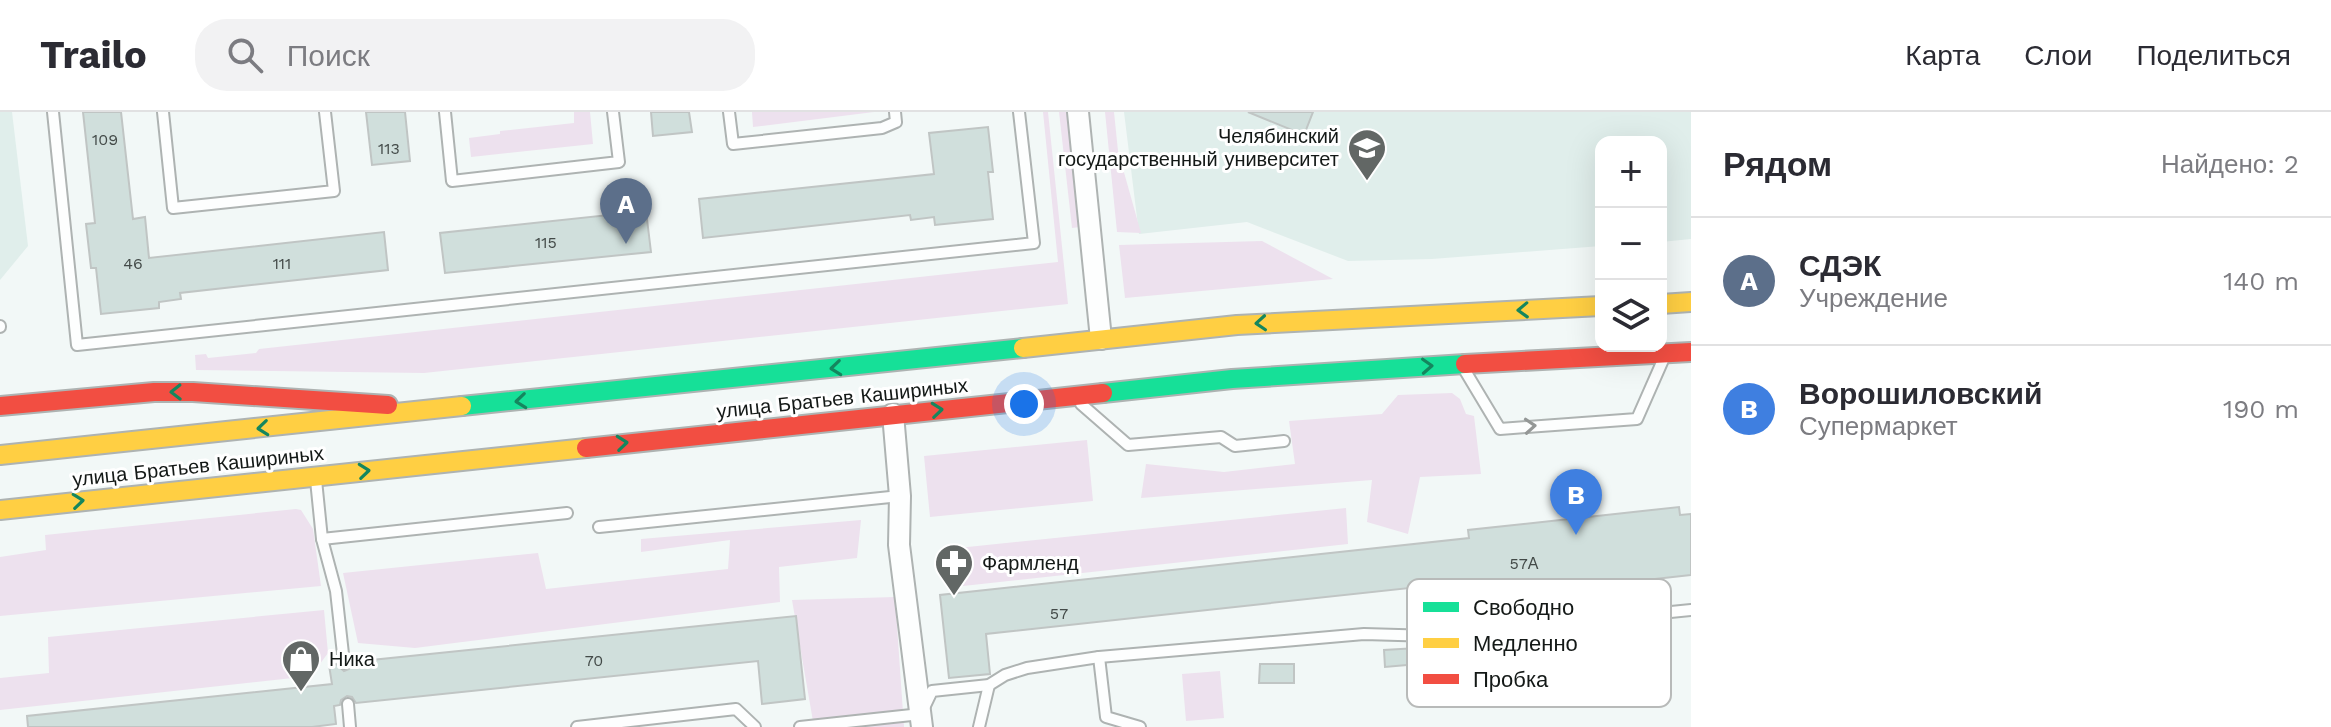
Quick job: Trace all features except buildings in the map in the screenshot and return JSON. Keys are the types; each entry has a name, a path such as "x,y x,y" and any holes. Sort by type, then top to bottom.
{"main road":[{"path":"1667,304 1691,302"},
{"name":"улица Братьев Кашириных","path":"0,455 1101,339 1339,318 1595,306"},
{"name":"улица Братьев Кашириных","path":"0,510 1072,395 1276,376 1691,352"},
{"path":"0,406 154,392 193,392 449,409"}],"street":[{"path":"1078,112 1101,339"},
{"path":"893,414 900,496 899,545 921,721"}],"lane":[{"path":"53,112 77,345 1034,243 1019,112"},
{"path":"163,112 173,208 334,191 325,112"},
{"path":"445,112 452,181 619,162 613,112"},
{"path":"729,112 733,144 882,128 896,122 895,112"},
{"path":"1461,364 1500,429 1637,419 1666,353"},
{"path":"1072,395 1128,445 1221,437 1235,446 1284,441"},
{"path":"315,476 322,539 336,591 344,663"},
{"path":"599,527 900,496"},
{"path":"322,539 567,513"},
{"path":"1671,612 1691,610"},
{"path":"800,727 921,721 932,691 989,685 1005,675 1027,668 1099,657 1364,634 1407,635"},
{"path":"1099,657 1106,717 1140,727"},
{"path":"979,727 989,685"},
{"path":"348,704 350,727"},
{"path":"577,727 736,709 755,727"}],"shaded area":[{"path":"0,112 12,112 28,246 0,280"},
{"path":"574,112 590,112 593,144 471,157 469,138 500,134 500,131 574,123"},
{"path":"752,112 874,112 753,127"},
{"path":"1043,112 1048,112 1068,304 424,373 196,370 195,355 206,354 208,358 256,353 259,349 1058,262"},
{"path":"1059,112 1068,112 1080,227 1072,228"},
{"path":"1105,112 1114,112 1118,151 1141,233 1117,232"},
{"name":"Челябинский государственный университет","path":"1124,112 1691,112 1691,239 1667,241 1667,136 1595,136 1595,246 1432,259 1348,261 1247,222 1139,234"},
{"path":"1262,241 1333,279 1125,298 1119,245"},
{"path":"1452,393 1460,399 1466,414 1474,416 1481,474 1420,477 1408,534 1367,522 1372,480 1141,498 1146,464 1224,472 1295,464 1289,421 1382,414 1398,395"},
{"path":"1087,440 1093,501 930,517 924,456"},
{"path":"1346,508 1348,544 963,586 958,548"},
{"path":"301,510 313,529 321,586 0,616 0,557 46,550 45,535"},
{"path":"861,520 857,558 779,567 780,602 415,648 358,643 343,573 538,553 546,589 728,569 730,540 641,552 641,539"},
{"path":"895,597 904,727 814,727 792,600"},
{"path":"324,610 328,653 311,676 0,710 0,678 49,673 48,637"},
{"path":"1220,671 1224,718 1186,721 1182,674"}],"traffic: fast":[{"path":"462,406 1023,348"},
{"path":"1103,393 1232,379 1465,364"}],"traffic: slow":[{"path":"1667,304 1691,302"},
{"path":"1023,348 1237,325 1595,306"},
{"path":"0,455 462,406"},
{"path":"0,510 586,448"}],"traffic: jam":[{"path":"1465,364 1691,352"},
{"path":"0,406 154,392 388,405"},
{"path":"586,448 1103,393"}],"place":[{"name":"Челябинский государственный университет","path":"1367,182"},
{"name":"СДЭК","path":"626,244"},
{"name":"Ворошиловский","path":"1576,535"},
{"name":"Фармленд","path":"954,597"},
{"name":"Ника","path":"301,693"}]}
